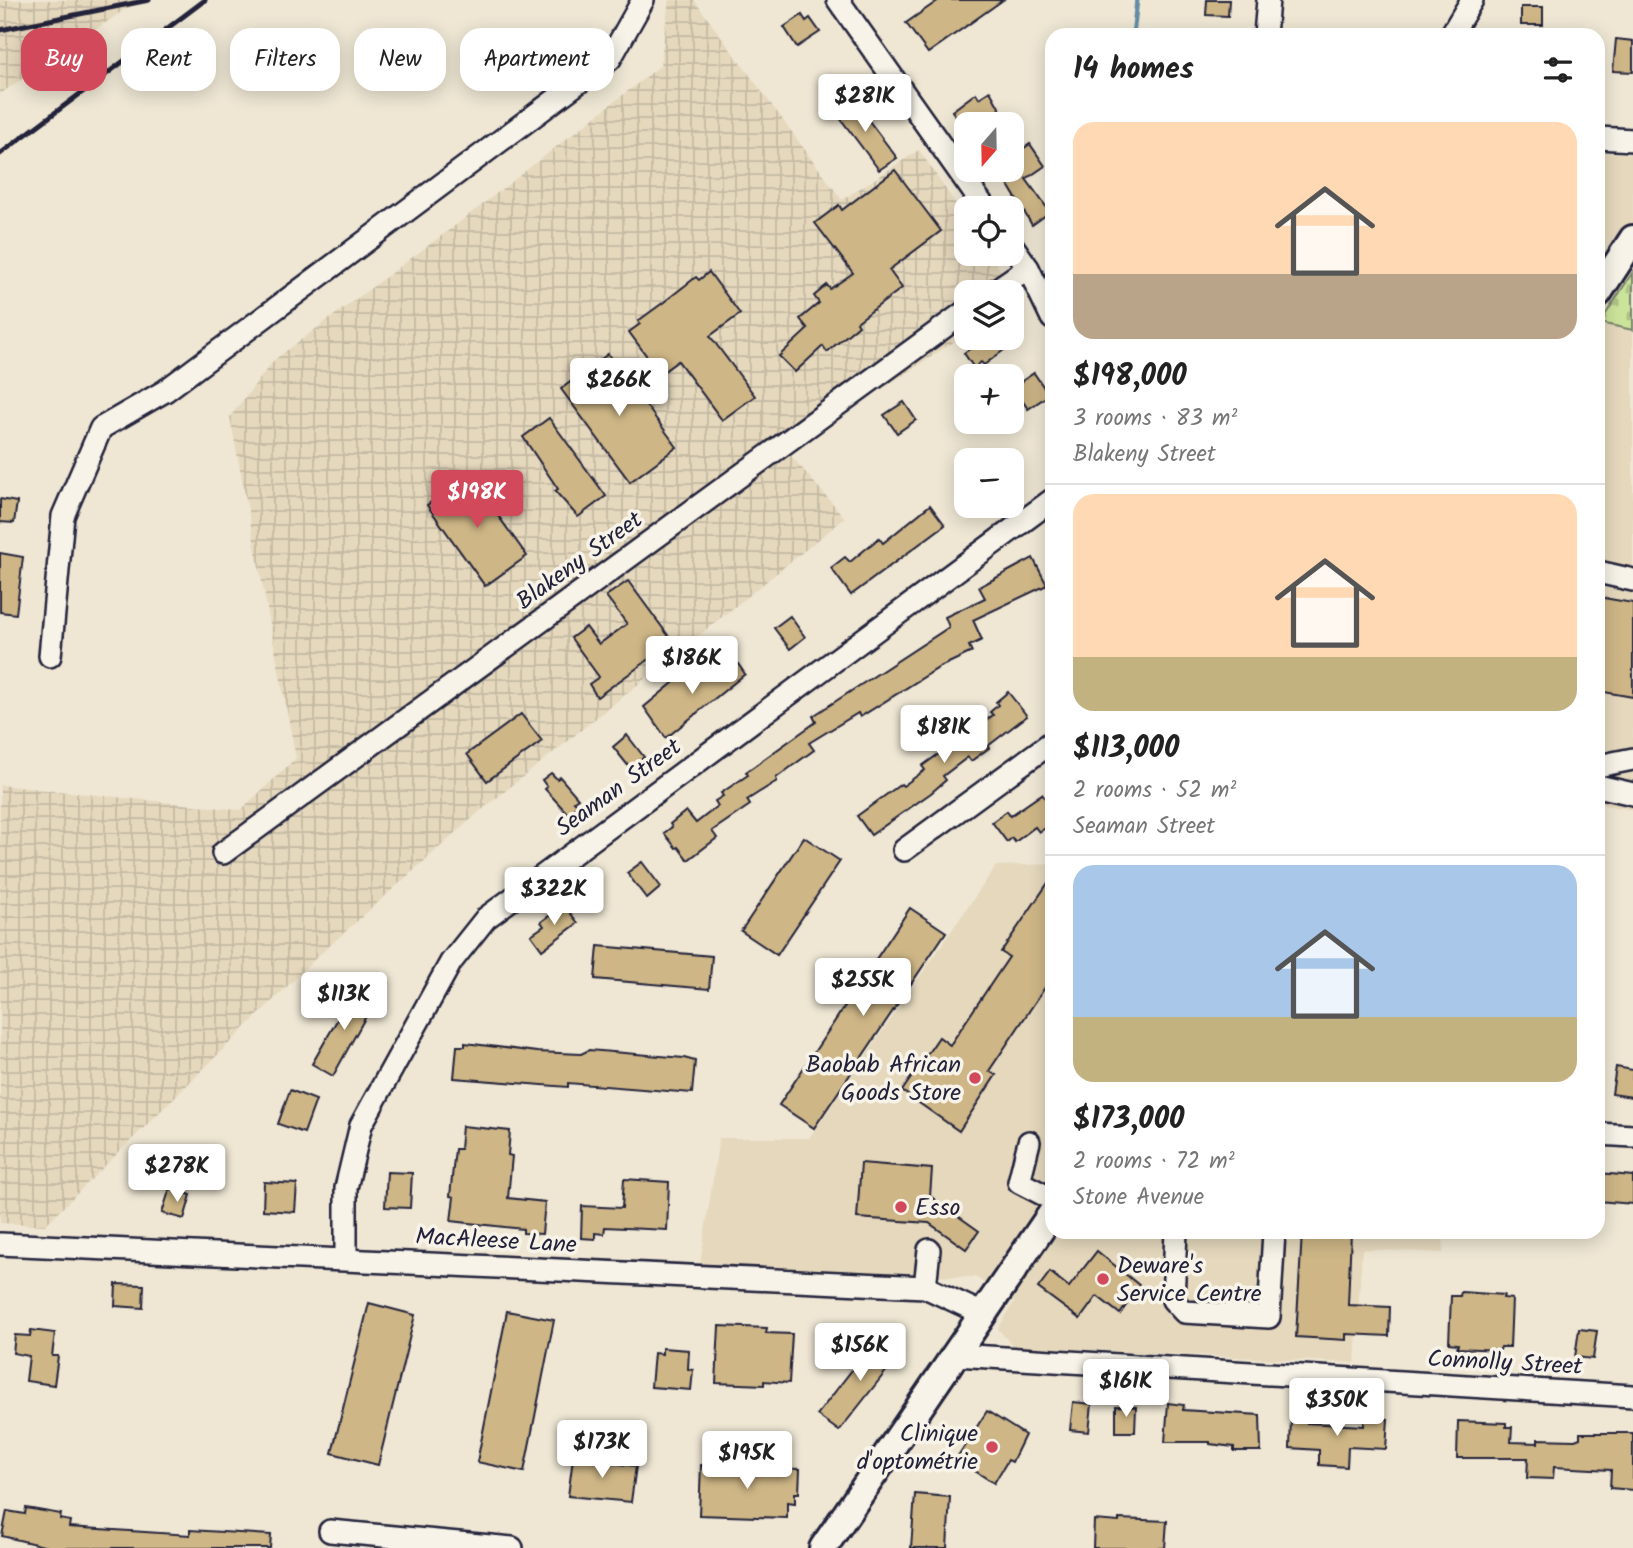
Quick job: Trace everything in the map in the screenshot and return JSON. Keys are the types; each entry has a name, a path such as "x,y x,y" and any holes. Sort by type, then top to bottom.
{"main road":[{"path":"1605,282 1633,239"},
{"path":"823,1548 1045,1223"}],"street":[{"path":"50,656 63,516 102,428 165,391 610,59 643,0"},
{"path":"838,0 977,196"},
{"path":"1266,28 1268,0"},
{"path":"1455,28 1472,0"},
{"path":"1605,138 1633,140"},
{"path":"1024,262 1045,303"},
{"path":"1010,280 1028,268"},
{"name":"Blakeny Street","path":"223,853 954,320"},
{"name":"Seaman Street","path":"346,1259 346,1188 362,1125 451,962 486,918 1045,505"},
{"path":"1605,574 1633,580"},
{"path":"904,849 1045,747"},
{"path":"1605,765 1633,759"},
{"path":"1605,788 1633,794"},
{"path":"1605,1134 1633,1136"},
{"path":"1029,1142 1019,1182 1045,1195"},
{"path":"1176,1239 1173,1300 1184,1312 1269,1317 1274,1239"},
{"name":"MacAleese Lane","path":"0,1244 925,1287 983,1314"},
{"path":"925,1287 929,1250"},
{"name":"Connolly Street","path":"955,1355 1633,1396"},
{"path":"330,1531 512,1548"}],"shaded area":[{"path":"0,0 139,0 98,28 21,28 21,80 0,94"},
{"path":"669,0 694,0 842,200 919,150 954,201 954,266 997,266 1007,280 954,280 954,342 787,451 845,518 478,813 318,956 45,1225 0,1223 0,785 241,810 296,758 230,417 274,360 456,225 660,66"},
{"path":"1605,152 1633,154 1633,272 1605,315"},
{"path":"1605,324 1633,330 1633,810 1605,805"},
{"path":"1045,864 1045,1239 1444,1239 1443,1253 1362,1249 1355,1363 1013,1346 998,1329 1014,1302 975,1277 699,1272 719,1138 809,1138 996,866"}],"green space":[{"path":"1633,272 1633,330 1605,324 1605,315"}],"building":[{"path":"939,0 1003,0 928,53 906,23"},
{"path":"1207,0 1229,0 1228,16 1206,15"},
{"path":"1521,7 1543,7 1543,25 1521,25"},
{"path":"802,15 806,21 810,18 820,32 797,47 784,27"},
{"path":"1616,39 1633,41 1633,72 1613,71"},
{"path":"990,91 1001,112 954,114 952,111 976,93 979,98"},
{"path":"851,97 897,158 879,170 834,110"},
{"path":"1030,144 1045,166 1026,179 1045,205 1045,216 1032,225 1024,212 1024,196 1015,196 1006,182 1024,182 1024,148"},
{"path":"895,170 941,231 889,270 902,288 857,322 859,325 827,352 823,346 795,372 779,356 808,329 800,319 819,303 814,296 827,285 830,289 853,273 815,223 839,205 842,210"},
{"path":"709,272 740,314 710,336 755,396 722,420 678,361 660,374 629,332 640,324 638,321 696,277 699,280"},
{"path":"968,350 1004,350 985,364 971,364 964,353"},
{"path":"608,354 677,447 630,482 561,389"},
{"path":"1034,373 1045,389 1045,398 1028,409 1024,403 1024,380"},
{"path":"904,402 916,420 897,433 884,415"},
{"path":"549,418 606,496 578,517 555,491 558,489 523,437"},
{"path":"469,475 527,556 485,586 427,505"},
{"path":"0,499 17,502 14,523 0,522"},
{"path":"930,505 945,525 851,595 831,568 845,557 850,562 879,538 883,543"},
{"path":"0,553 23,557 16,614 0,612"},
{"path":"1033,558 1045,581 1045,586 973,620 982,640 969,646 972,652 940,667 860,717 858,713 809,743 814,750 776,778 777,781 747,800 750,805 712,831 717,838 688,860 678,847 676,848 664,833 672,827 670,824 686,811 696,823 718,806 715,801 723,796 721,793 816,722 813,716 949,627 945,617 985,598 979,587"},
{"path":"628,581 673,642 597,697 589,684 599,677 571,638 586,627 599,644 627,624 606,596"},
{"path":"1605,598 1633,603 1633,697 1605,692"},
{"path":"790,616 805,637 790,649 774,628"},
{"path":"732,655 745,674 666,738 644,707 685,673 692,684"},
{"path":"1008,692 1027,716 971,761 968,757 943,776 946,780 931,793 871,835 857,816 925,770 922,766 993,715 990,712 998,705 996,702"},
{"path":"521,714 542,741 487,781 467,754"},
{"path":"627,735 644,757 630,768 613,747"},
{"path":"551,773 557,779 560,777 578,798 574,801 578,805 568,814 545,789 547,787 542,780"},
{"path":"1042,794 1045,798 1045,828 1039,832 1035,827 1015,842 1012,838 1007,842 992,822 1007,811 1010,816"},
{"path":"804,837 840,861 777,955 741,931"},
{"path":"642,862 661,887 647,899 627,873"},
{"path":"1045,887 1045,987 989,1071 996,1075 959,1131 902,1091 939,1037 950,1045 1009,957 1001,952"},
{"path":"564,905 578,923 542,950 531,935 544,926 541,922"},
{"path":"910,908 946,932 814,1128 779,1105"},
{"path":"598,946 712,956 709,989 595,979"},
{"path":"356,987 376,998 333,1076 312,1064"},
{"path":"465,1043 537,1052 581,1054 589,1050 684,1058 695,1061 692,1093 568,1083 568,1087 454,1078 457,1046 465,1046"},
{"path":"1616,1067 1633,1070 1632,1097 1612,1094"},
{"path":"290,1090 316,1100 304,1133 278,1124"},
{"path":"462,1126 510,1131 508,1155 512,1156 508,1198 545,1202 542,1234 523,1233 523,1229 451,1221 454,1197 450,1196 455,1149 460,1149"},
{"name":"Esso","path":"861,1163 932,1169 930,1196 979,1231 966,1249 929,1223 857,1218"},
{"path":"387,1172 412,1173 410,1208 385,1207"},
{"path":"1605,1174 1633,1176 1633,1204 1605,1202"},
{"path":"624,1179 669,1182 667,1230 605,1227 604,1234 595,1233 595,1239 581,1238 582,1206 622,1208"},
{"path":"264,1182 297,1184 295,1212 263,1210"},
{"path":"170,1188 191,1195 184,1219 162,1213"},
{"path":"1302,1239 1351,1239 1348,1305 1390,1307 1389,1336 1346,1334 1346,1340 1296,1337"},
{"name":"Deware's Service Centre","path":"1097,1251 1140,1286 1120,1314 1097,1296 1080,1319 1038,1288 1050,1272 1069,1287"},
{"path":"116,1284 144,1285 143,1308 115,1306"},
{"path":"1461,1292 1504,1295 1503,1298 1512,1299 1510,1347 1501,1347 1500,1350 1457,1348 1458,1344 1449,1343 1451,1296 1460,1296"},
{"path":"369,1303 415,1315 378,1465 332,1453"},
{"path":"507,1311 554,1320 524,1472 477,1462"},
{"path":"719,1326 767,1328 766,1333 792,1334 789,1383 716,1383"},
{"path":"1579,1329 1597,1331 1593,1359 1575,1357"},
{"path":"31,1330 55,1333 52,1356 58,1356 54,1385 26,1381 29,1356 13,1353 15,1335 30,1336"},
{"path":"880,1334 902,1351 839,1431 817,1415"},
{"path":"662,1348 689,1350 688,1369 693,1370 691,1390 651,1387 654,1353 662,1354"},
{"path":"1073,1402 1092,1404 1089,1432 1070,1430"},
{"path":"1168,1403 1184,1405 1183,1410 1260,1415 1261,1451 1234,1451 1234,1447 1210,1442 1165,1442"},
{"path":"1116,1406 1136,1407 1135,1432 1116,1432"},
{"name":"Clinique d'optométrie","path":"987,1411 1025,1435 1012,1462 1008,1460 994,1483 956,1459"},
{"path":"1291,1416 1307,1417 1307,1423 1364,1426 1364,1418 1388,1419 1386,1449 1348,1447 1347,1467 1319,1465 1319,1450 1290,1448"},
{"path":"1458,1421 1506,1423 1506,1427 1512,1427 1511,1442 1538,1443 1538,1439 1575,1440 1580,1438 1580,1433 1633,1433 1633,1490 1610,1488 1611,1470 1554,1467 1553,1479 1527,1478 1528,1458 1457,1458"},
{"path":"573,1458 636,1466 631,1502 568,1496"},
{"path":"701,1465 800,1469 799,1493 795,1493 795,1503 787,1502 787,1518 699,1515"},
{"path":"915,1494 950,1497 947,1548 911,1548"},
{"path":"26,1508 61,1514 60,1519 70,1521 69,1527 190,1535 190,1530 271,1535 270,1548 52,1548 2,1536 7,1511 25,1514"},
{"path":"1119,1519 1167,1521 1165,1548 1093,1548 1094,1520 1119,1522"}],"waterway":[{"path":"1134,28 1137,0"}],"railway":[{"path":"0,30 149,0"},
{"path":"0,154 205,0"}],"place":[{"name":"Baobab African Goods Store","path":"975,1078"},
{"name":"Esso","path":"901,1207"},
{"name":"Deware's Service Centre","path":"1103,1279"},
{"name":"Clinique d'optométrie","path":"992,1447"}]}
